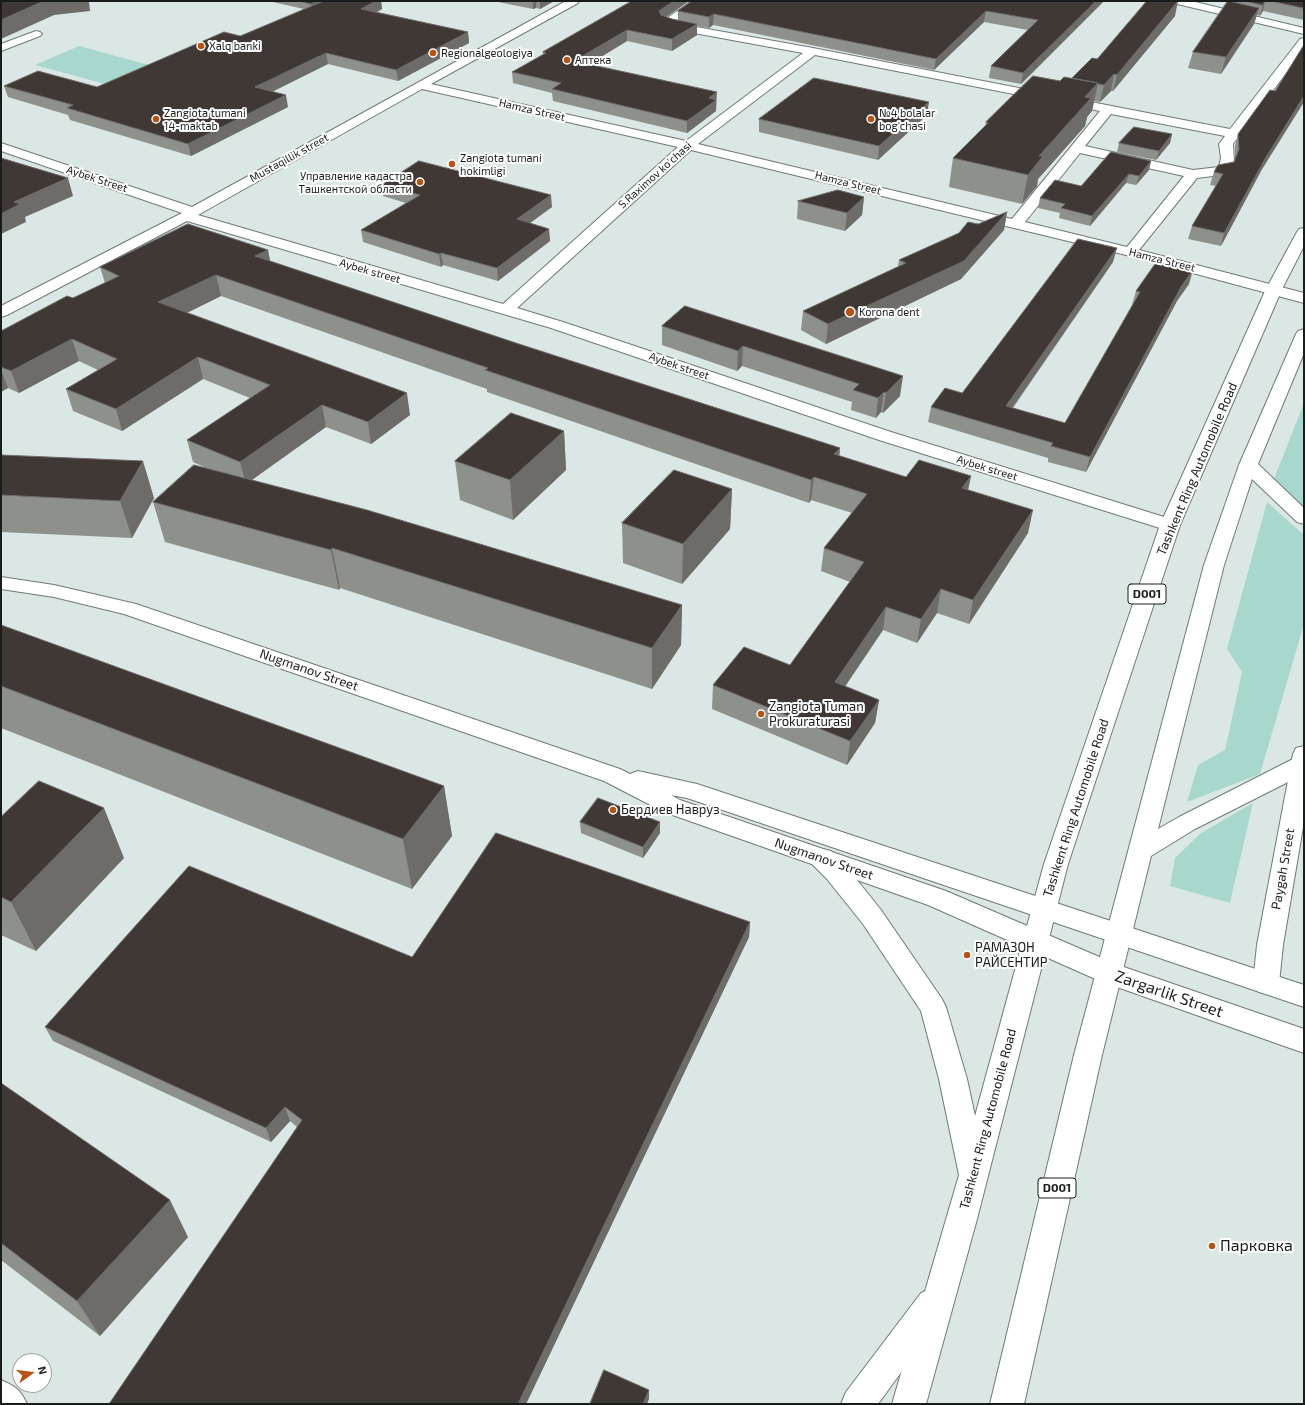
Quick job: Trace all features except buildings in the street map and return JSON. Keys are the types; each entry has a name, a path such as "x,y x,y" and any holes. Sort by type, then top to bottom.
{"main road":[{"name":"Mustaqillik street","path":"1,312 190,214 420,85 574,1"},
{"path":"699,1 666,23 672,26 814,51 1234,134"},
{"path":"1177,1 1304,31"},
{"path":"1,48 36,34"},
{"path":"1077,148 1193,174 1224,171 1227,160 1226,144 1304,40"},
{"name":"S.Raximov ko'chasi","path":"506,310 688,145 814,51"},
{"name":"Hamza Street","path":"420,85 688,145 1016,224 1130,252 1304,298"},
{"path":"1016,224 1108,109"},
{"name":"Aybek Street","path":"1,147 190,214"},
{"path":"1130,252 1193,174"},
{"name":"Aybek street","path":"190,214 558,325 885,436 1170,525"},
{"name":"Tashkent Ring Automobile Road","path":"909,1404 943,1289 1056,864 1170,525 1274,289 1304,232"},
{"name":"D001","path":"1007,1404 1109,973 1214,565 1248,465 1304,334"},
{"path":"1248,465 1304,518"},
{"name":"Nugmanov Street","path":"1,583 61,592 129,610 612,775 689,790 1044,908"},
{"path":"1139,852 1187,823 1303,760"},
{"name":"Paygah Street","path":"1266,983 1270,945 1303,760"},
{"name":"Nugmanov Street","path":"612,775 672,806 937,898 1036,941"},
{"path":"822,858 836,872 872,917 933,1007 953,1079 973,1175"},
{"path":"1044,908 1304,996"},
{"name":"Zargarlik Street","path":"1036,941 1109,973 1304,1041"},
{"path":"858,1404 943,1289"},
{"path":"1,1397 10,1404"}],"green space":[{"path":"79,46 149,65 105,84 35,65"},
{"path":"1304,403 1304,508 1274,479"},
{"path":"1267,502 1304,535 1304,624 1260,774 1187,802 1198,765 1225,750 1242,672 1227,649"},
{"path":"1253,803 1230,903 1170,886 1175,858 1201,833"}],"place":[{"name":"Xalq banki","path":"201,46"},
{"name":"Regionalgeologiya","path":"433,53"},
{"name":"Аптека","path":"567,60"},
{"name":"Zangiota tumani 14-maktab","path":"156,119"},
{"name":"№4 bolalar bog'chasi","path":"871,119"},
{"name":"Zangiota tumani hokimligi","path":"452,164"},
{"name":"Управление кадастра Ташкентской области","path":"420,182"},
{"name":"Korona dent","path":"850,312"},
{"name":"Zangiota Tuman Prokuraturasi","path":"761,714"},
{"name":"Бердиев Навруз","path":"613,810"},
{"name":"РАМАЗОН РАЙСЕНТИР","path":"967,955"},
{"name":"Парковка","path":"1212,1246"}]}
